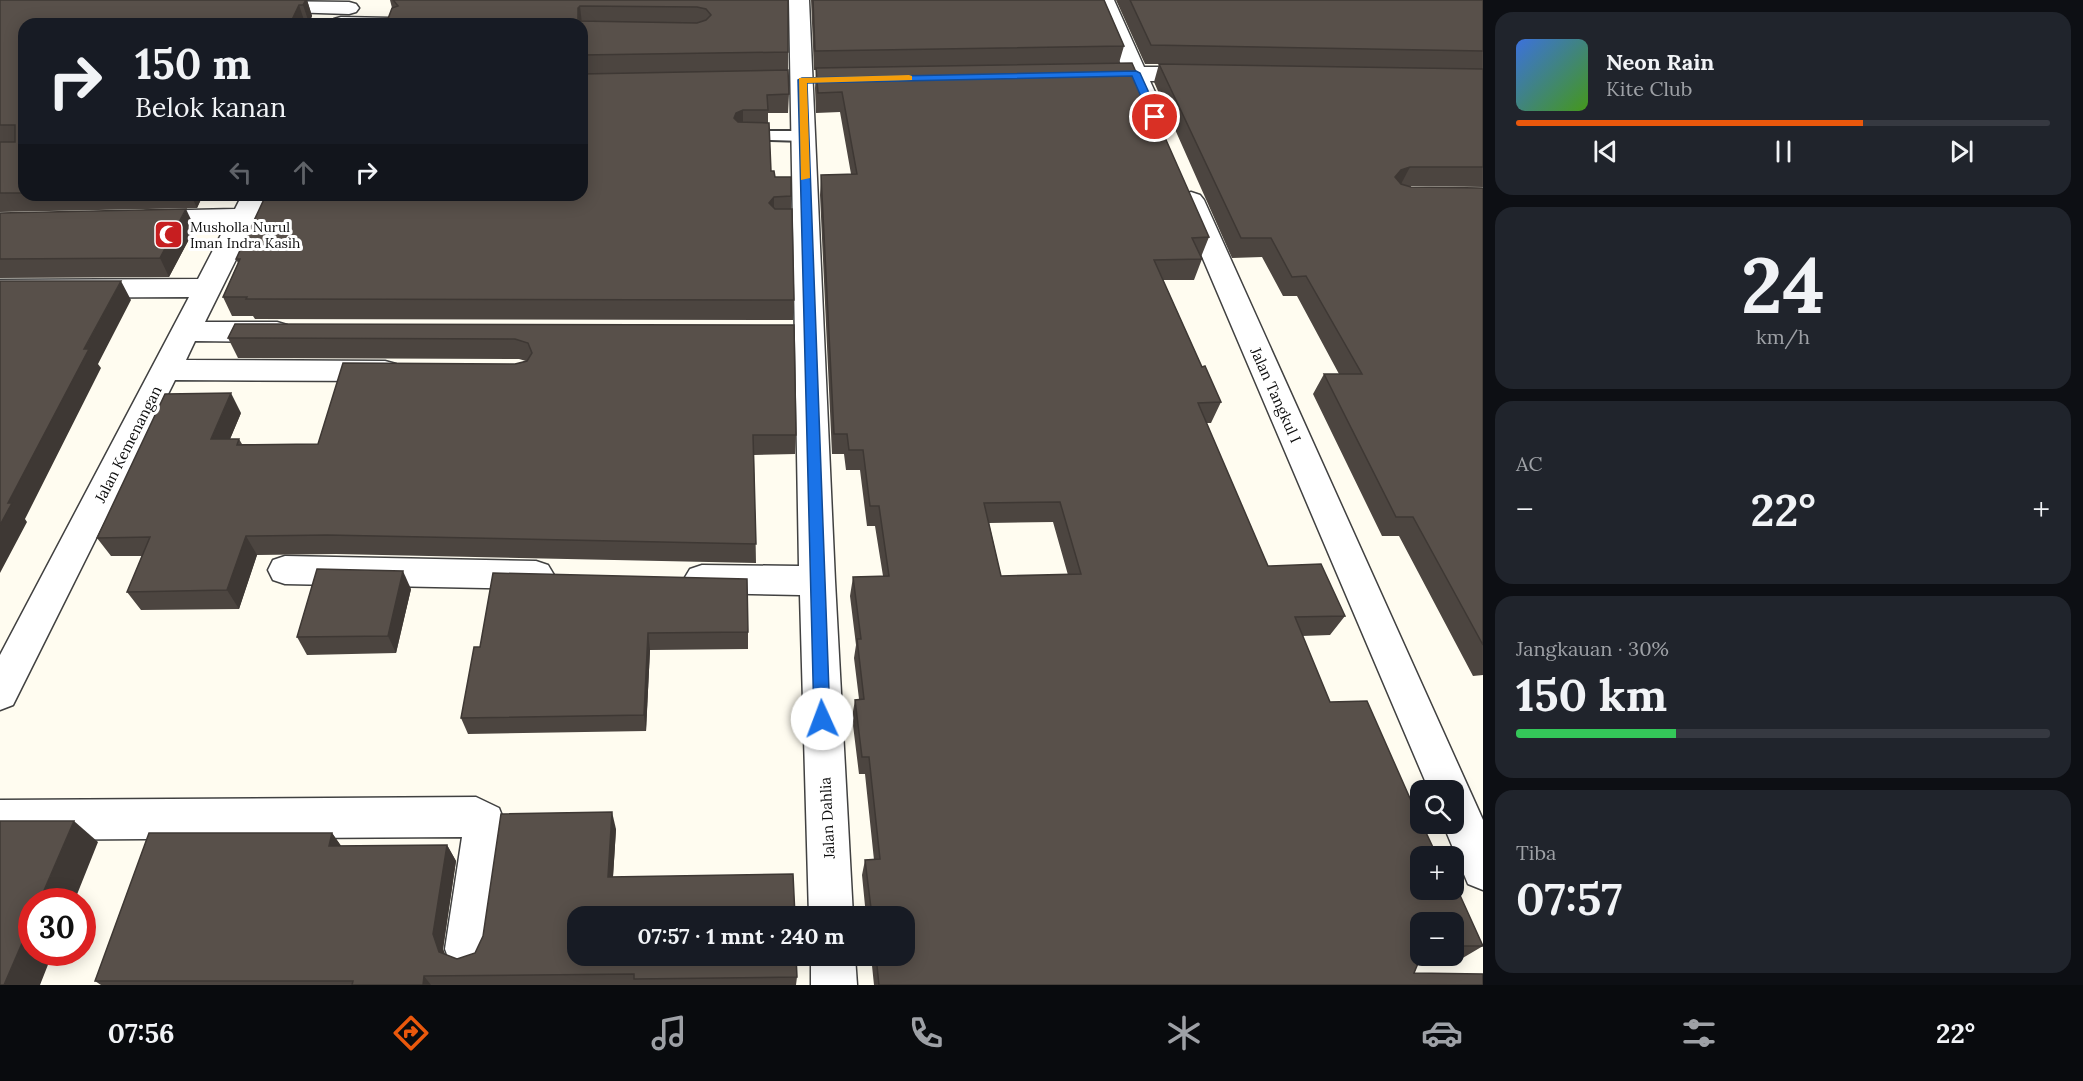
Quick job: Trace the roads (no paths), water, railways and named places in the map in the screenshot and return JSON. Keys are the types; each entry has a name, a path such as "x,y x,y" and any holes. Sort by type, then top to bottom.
{"street":[{"name":"Jalan Dahlia","path":"799,0 804,136 799,222 798,332 817,581 831,906"},
{"path":"1104,0 1155,117"},
{"path":"244,7 346,14 364,18"},
{"path":"1076,75 1136,73 1228,75"},
{"name":"Jalan Tangkul I","path":"1179,171 1445,780"},
{"path":"128,219 249,206"},
{"name":"Jalan Kemenangan","path":"0,693 249,206"},
{"path":"0,289 207,288"},
{"path":"186,331 304,332"},
{"path":"165,370 413,371"},
{"path":"285,570 567,576"},
{"path":"675,578 817,581"},
{"path":"0,820 479,818 485,826 466,949"},
{"path":"1464,824 1483,869"},
{"path":"833,966 834,985"}],"lane":[{"path":"744,136 804,136"}],"place":[{"name":"Musholla Nurul Iman Indra Kasih","path":"169,235"}]}
